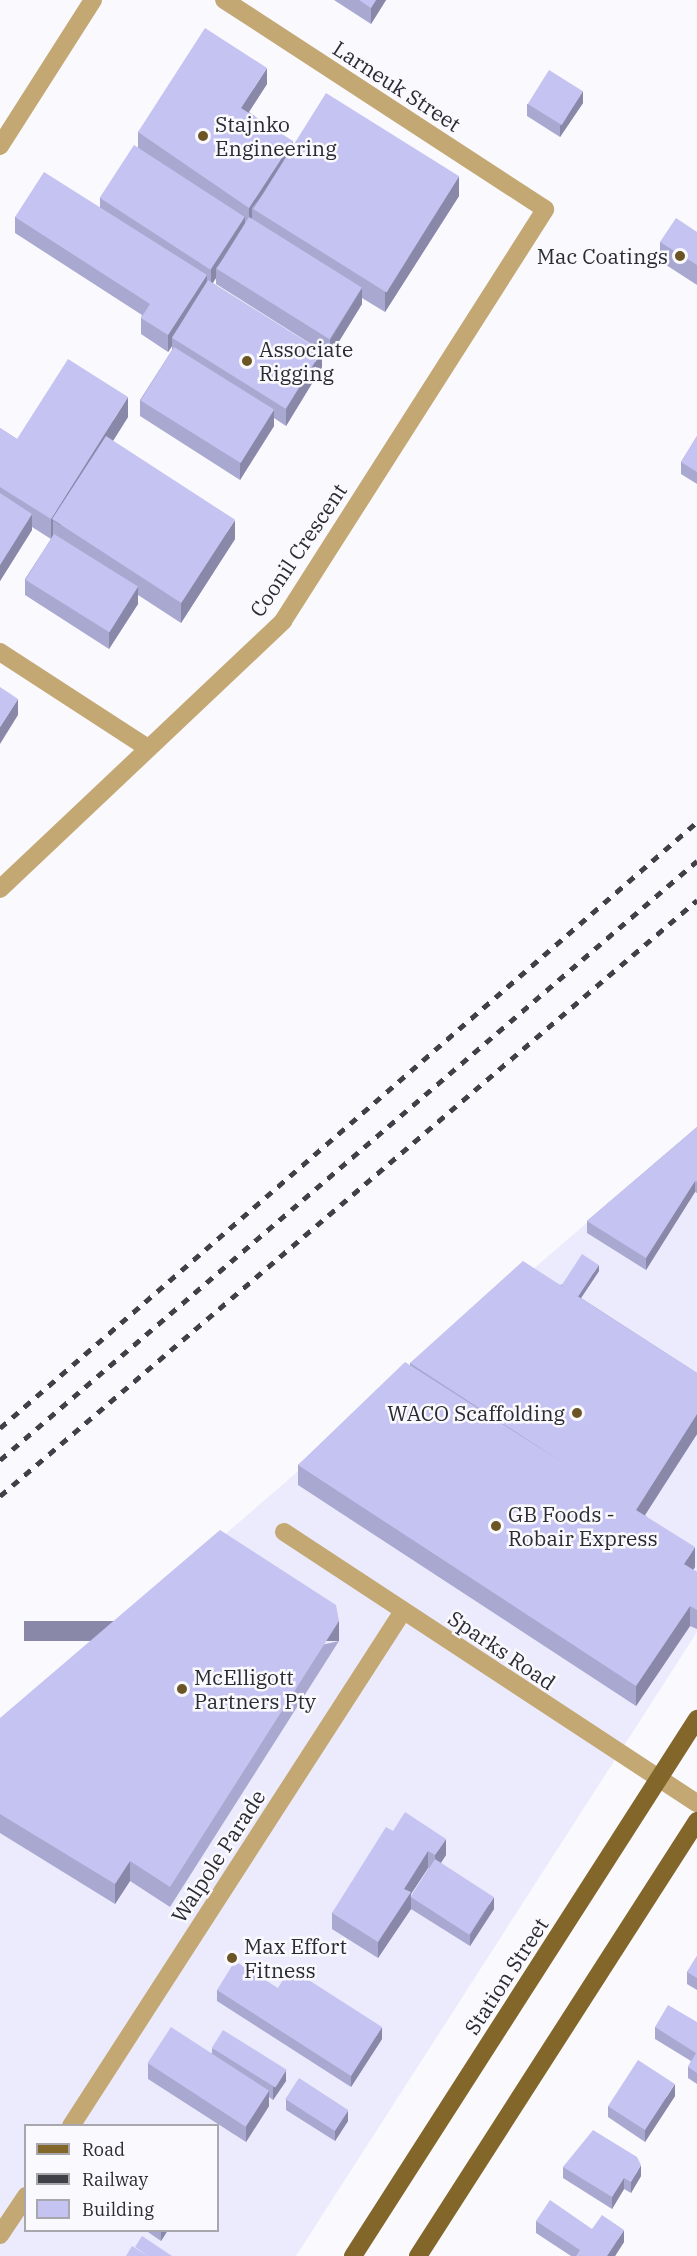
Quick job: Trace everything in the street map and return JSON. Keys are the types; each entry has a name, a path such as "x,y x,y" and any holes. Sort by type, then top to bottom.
{"main road":[{"name":"Station Street","path":"353,2256 697,1719"},
{"path":"418,2256 697,1821"}],"street":[{"path":"0,146 93,0"},
{"name":"Larneuk Street","path":"224,0 545,209"},
{"name":"Coonil Crescent","path":"0,889 283,621 545,209"},
{"path":"0,652 148,748"},
{"name":"Sparks Road","path":"284,1532 697,1803"},
{"name":"Walpole Parade","path":"72,2124 403,1611"},
{"path":"0,2235 24,2199"}],"shaded area":[{"path":"697,1128 697,1632 296,2256 0,2256 0,1728"}],"building":[{"path":"359,0 376,0 371,8"},
{"name":"Stajnko Engineering","path":"205,28 267,68 241,108 293,141 249,208 138,132"},
{"path":"549,70 583,91 562,125 528,104"},
{"path":"326,93 459,176 387,292 253,209"},
{"path":"134,145 245,217 210,270 100,198"},
{"path":"44,172 207,275 168,335 141,318 150,304 15,217"},
{"path":"249,217 362,287 329,339 217,269"},
{"path":"676,218 697,232 697,265 660,242"},
{"name":"Associate Rigging","path":"208,280 322,351 286,409 172,338"},
{"path":"174,347 274,410 241,463 141,400"},
{"path":"68,359 128,397 51,519 0,487 0,428 17,439"},
{"path":"106,436 235,520 181,603 52,519"},
{"path":"697,436 697,472 681,462"},
{"path":"0,493 32,514 0,565"},
{"path":"54,534 138,586 109,632 25,580"},
{"path":"0,687 18,699 0,727"},
{"path":"697,1127 697,1182 695,1181 646,1258 587,1221"},
{"path":"582,1254 599,1265 578,1297 561,1286"},
{"path":"523,1261 697,1373 697,1414 636,1510 695,1547 684,1564 697,1572 697,1610 690,1606 636,1686 298,1465 405,1362 565,1464 410,1363"},
{"name":"McElligott Partners Pty","path":"220,1530 336,1605 339,1621 170,1887 130,1861 115,1884 0,1814 0,1718"},
{"path":"405,1812 446,1839 435,1855 428,1851 404,1889 411,1892 378,1942 332,1913 386,1827 393,1831"},
{"path":"435,1859 494,1897 469,1935 410,1897"},
{"path":"697,1956 697,1978 687,1972"},
{"path":"235,1961 278,1988 290,1968 382,2027 351,2076 217,1990"},
{"path":"668,2005 697,2022 697,2073 688,2067 696,2053 655,2027"},
{"path":"171,2027 269,2091 246,2127 148,2063"},
{"path":"223,2030 287,2070 275,2088 212,2048"},
{"path":"638,2060 675,2084 645,2130 608,2106"},
{"path":"299,2078 348,2110 335,2131 285,2099"},
{"path":"593,2130 637,2157 641,2165 631,2182 624,2178 612,2197 563,2167"},
{"path":"550,2200 592,2229 602,2215 624,2230 607,2256 576,2256 580,2250 536,2221"},
{"path":"142,2236 172,2256 148,2256 135,2247"},
{"path":"132,2246 148,2256 126,2256"}],"railway":[{"path":"0,1428 697,822"},
{"path":"0,1460 697,861"},
{"path":"0,1496 697,900"}],"place":[{"name":"Stajnko Engineering","path":"203,136"},
{"name":"Mac Coatings","path":"680,256"},
{"name":"Associate Rigging","path":"247,361"},
{"name":"WACO Scaffolding","path":"577,1413"},
{"name":"GB Foods - Robair Express","path":"496,1526"},
{"name":"McElligott Partners Pty","path":"182,1689"},
{"name":"Max Effort Fitness","path":"232,1958"}]}
